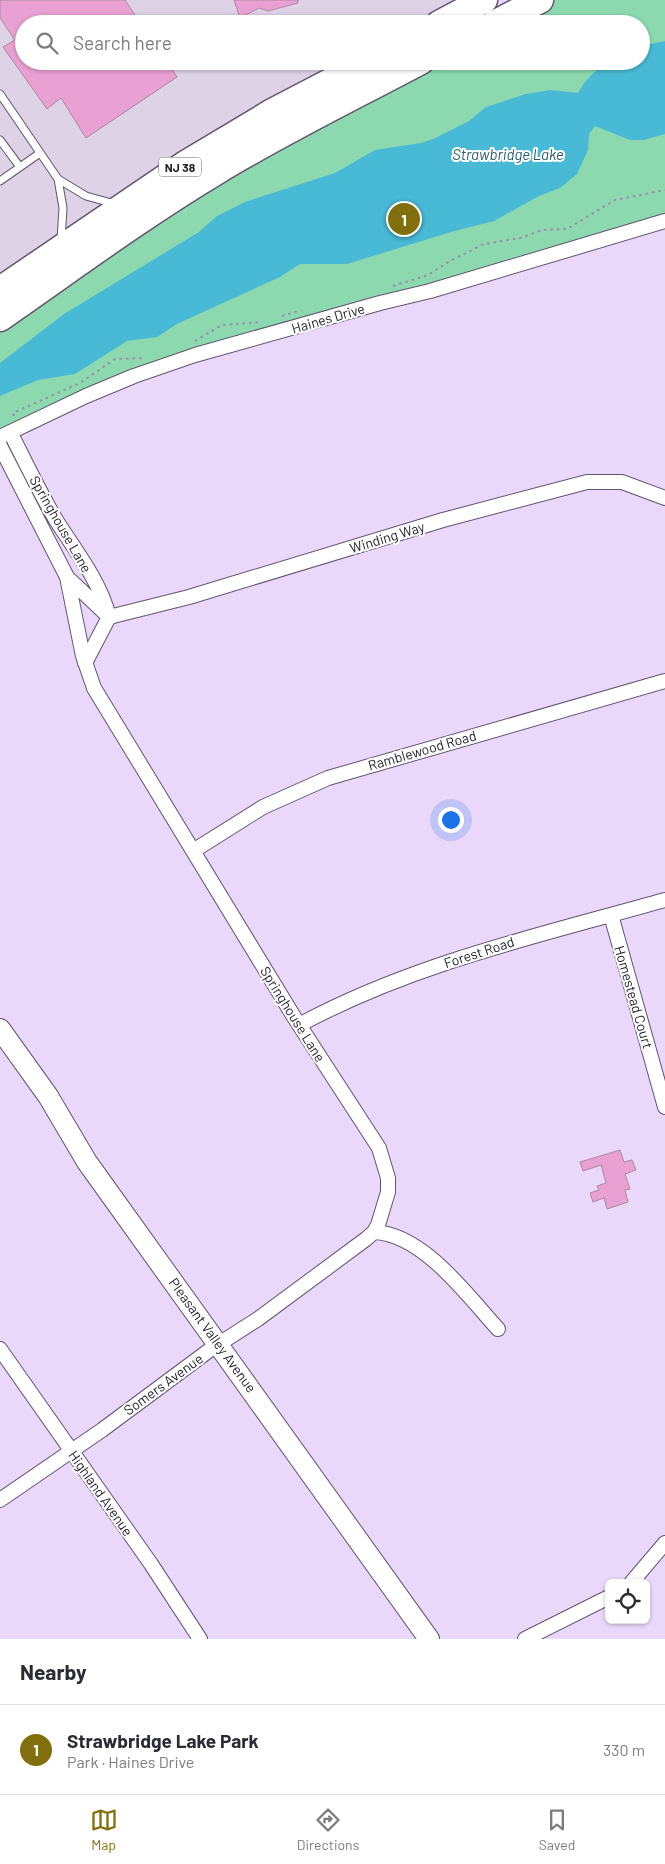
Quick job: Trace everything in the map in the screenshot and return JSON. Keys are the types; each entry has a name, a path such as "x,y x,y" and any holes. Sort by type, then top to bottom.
{"highway":[{"path":"456,15 484,0"},
{"path":"511,15 540,0"},
{"name":"NJ 38","path":"0,290 122,206 215,146 354,70"},
{"name":"NJ 38","path":"0,318 118,236 216,172 288,130 404,70"}],"street":[{"name":"Haines Drive","path":"10,432 134,376 195,355 464,282 665,221"},
{"name":"Springhouse Lane","path":"10,432 46,502 95,582 109,617"},
{"name":"Springhouse Lane","path":"0,446 67,577 85,663 102,702 300,1025 370,1134 385,1163 388,1192 374,1232"},
{"name":"Winding Way","path":"109,617 189,597 444,520 587,482 622,482 665,498"},
{"name":"Springhouse Lane","path":"67,577 109,617"},
{"path":"85,663 109,617"},
{"name":"Ramblewood Road","path":"193,851 248,815 319,781 388,759 665,681"},
{"name":"Forest Road","path":"300,1025 373,989 410,975 498,946 665,900"},
{"name":"Homestead Court","path":"611,914 665,1107"},
{"name":"Pleasant Valley Avenue","path":"0,1029 48,1096 87,1162 219,1343 429,1639"},
{"path":"374,1232 398,1236 424,1253 446,1272 498,1329"},
{"name":"Somers Avenue","path":"0,1500 219,1343 258,1318 374,1232"},
{"name":"Highland Avenue","path":"0,1349 151,1564 200,1639"},
{"path":"635,1579 665,1543"},
{"path":"525,1639 605,1599"}],"lane":[{"path":"0,94 58,179 64,208 60,249"},
{"path":"0,140 20,167"},
{"path":"0,181 40,153"},
{"path":"58,179 86,196 101,202 122,206"}],"path":[{"path":"391,286 428,275 450,261 484,244 520,238 542,230 567,229 615,200 665,190"},
{"path":"278,318 299,311"},
{"path":"195,341 222,326 262,322"},
{"path":"10,432 13,413 80,383 115,359 135,360 151,356"}],"shaded area":[{"path":"0,0 484,0 456,15 15,15 15,70 355,70 0,290"}],"green space":[{"path":"540,0 665,0 665,221 195,355 0,438 0,318 406,70 650,70 650,15 511,15"}],"water":[{"name":"Strawbridge Lake","path":"665,41 665,134 644,140 630,140 595,126 589,134 588,150 577,174 560,188 539,196 494,221 451,232 347,264 300,264 280,277 177,324 157,337 127,341 75,374 38,380 0,396 0,363 64,314 199,232 217,216 245,202 335,173 375,150 421,143 433,139 469,121 486,107 526,94 550,90 578,93 590,76 598,70 650,70 650,44"}],"building":[{"path":"0,0 125,0 135,15 15,15 15,40 0,18"},
{"path":"234,0 298,0 298,3 268,11 259,8 246,15 239,15"},
{"path":"15,40 15,64 3,47"},
{"path":"19,70 172,70 177,77 86,138 61,98 47,109"},
{"path":"620,1150 624,1162 632,1160 636,1170 625,1174 630,1189 625,1190 628,1202 607,1209 604,1198 593,1202 590,1193 599,1190 597,1186 606,1183 601,1165 583,1171 580,1162"}],"place":[{"name":"Strawbridge Lake Park","path":"404,219"}]}
